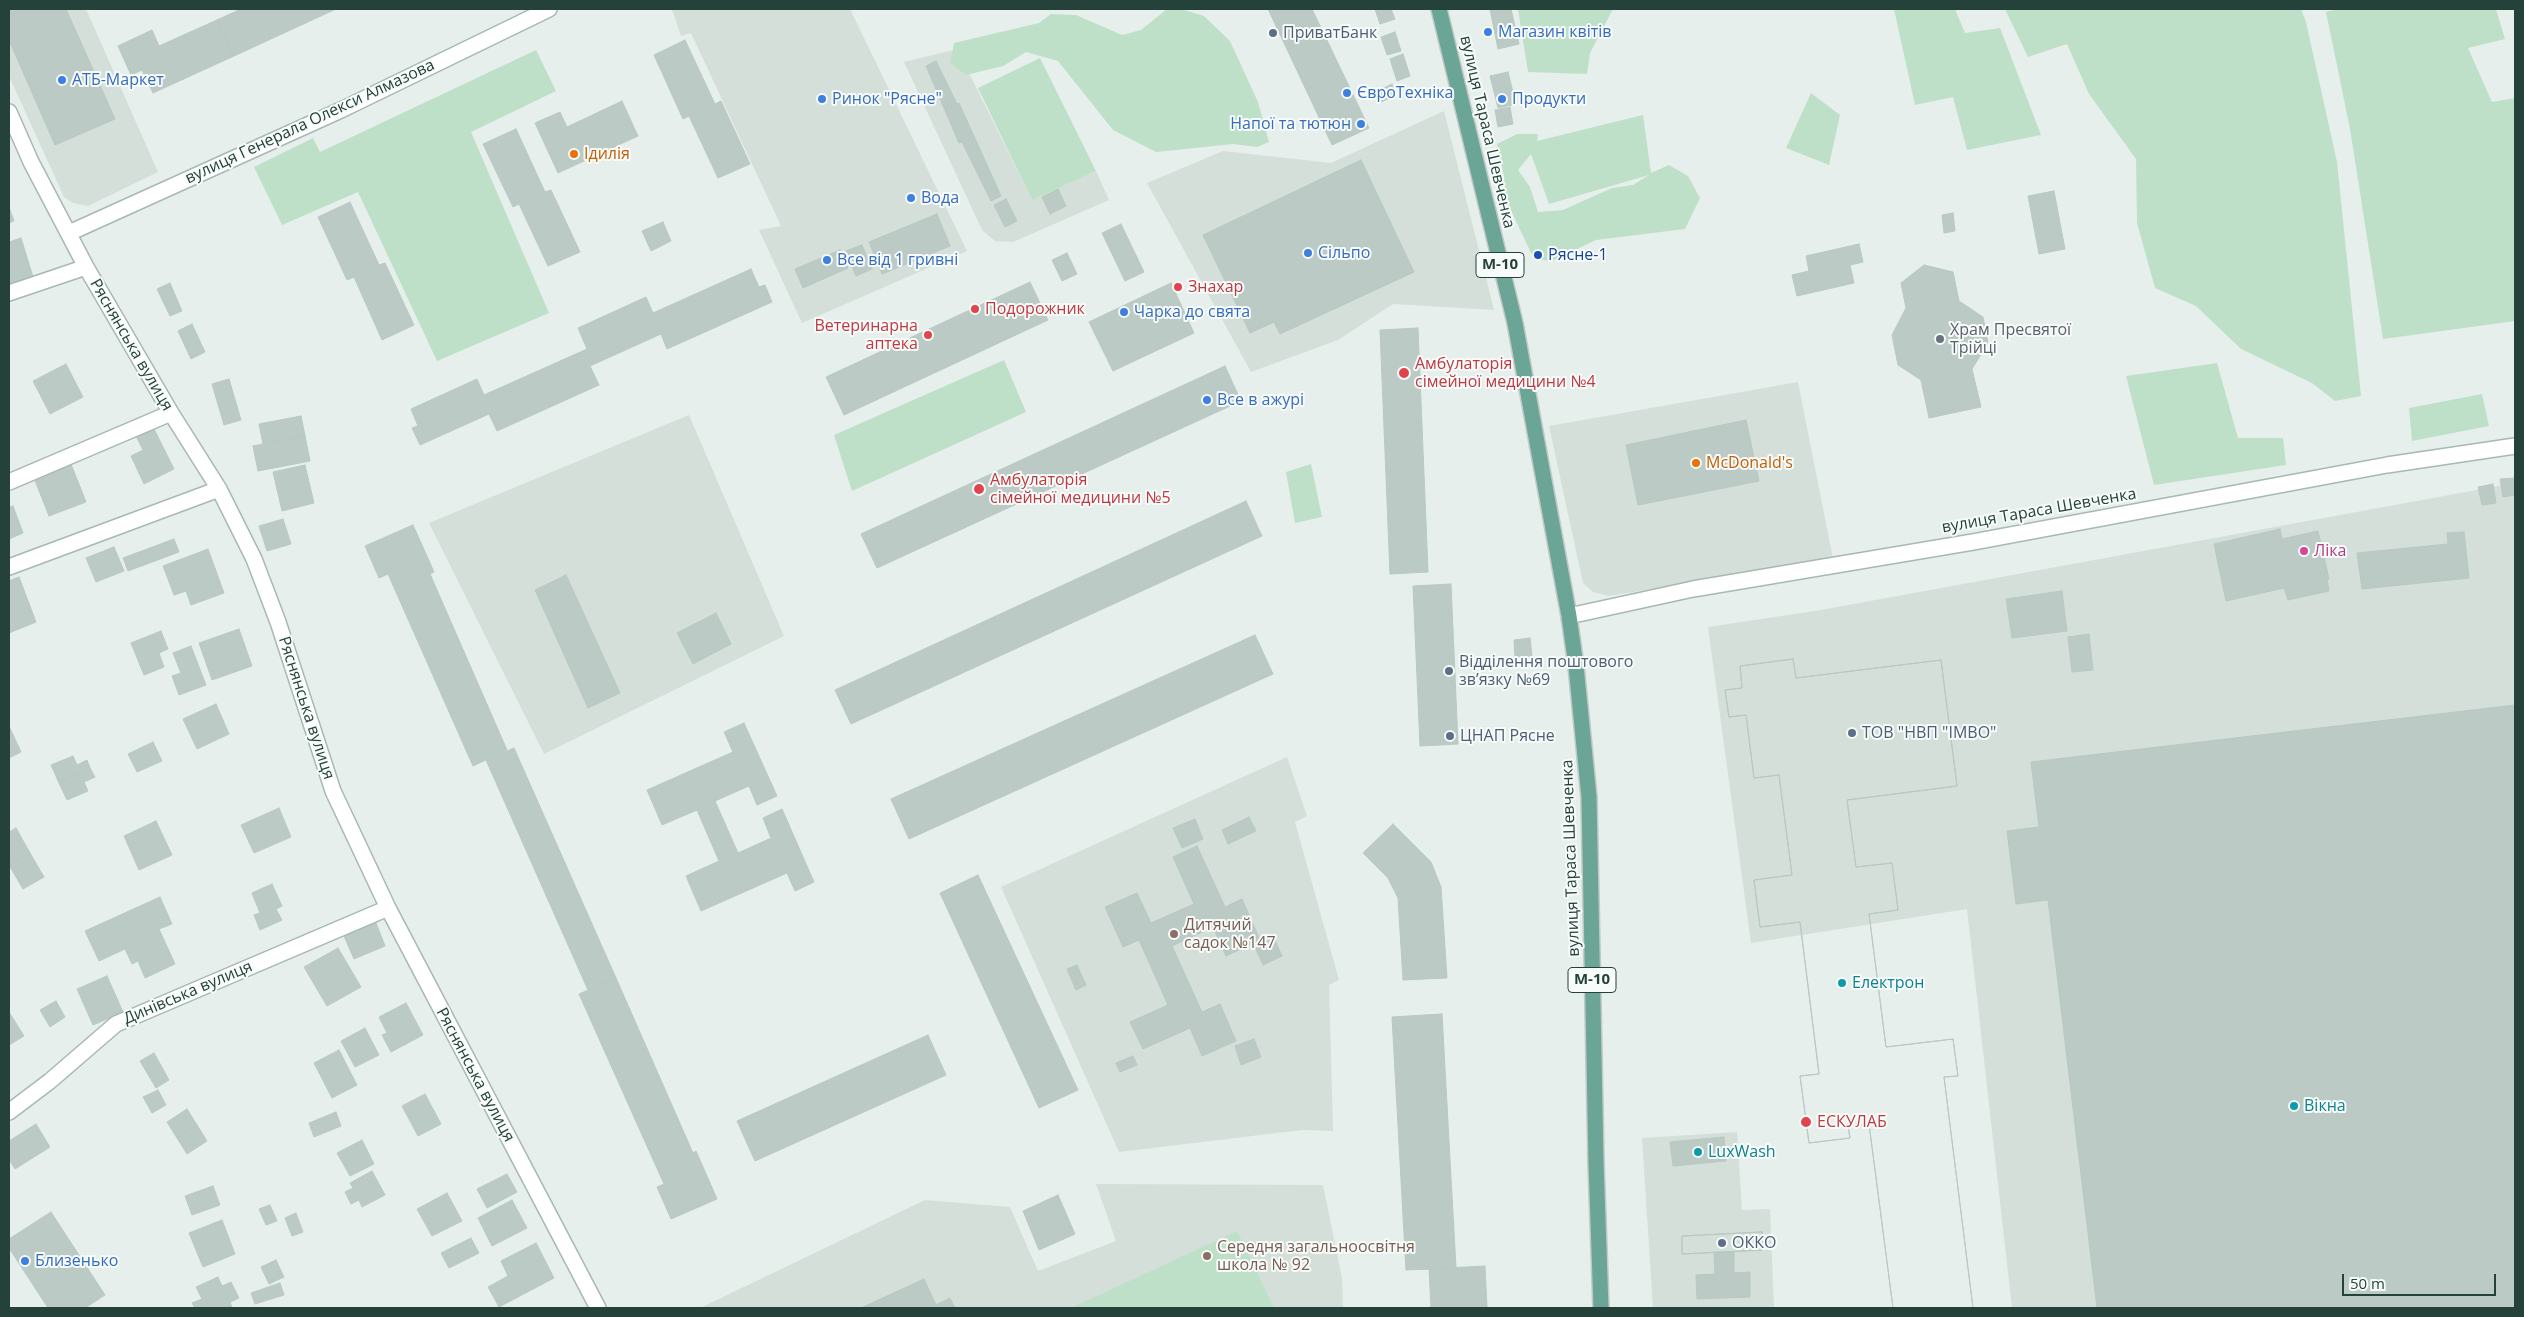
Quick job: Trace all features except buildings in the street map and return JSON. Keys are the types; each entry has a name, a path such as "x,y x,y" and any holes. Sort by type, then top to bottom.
{"main road":[{"name":"вулиця Тараса Шевченка","path":"1439,9 1514,323 1569,616 1589,797 1596,1162 1601,1308"}],"street":[{"name":"вулиця Генерала Олекси Алмазова","path":"69,233 340,110 549,9"},
{"name":"Ряснянська вулиця","path":"9,112 31,162 86,267 171,413 220,489 254,559 264,585 333,791 388,908 598,1308"},
{"path":"9,292 86,267"},
{"path":"9,482 171,413"},
{"name":"вулиця Тараса Шевченка","path":"1569,616 1693,589 1973,542 2387,465 2515,446"},
{"path":"9,567 220,489"},
{"name":"Динівська вулиця","path":"9,1112 50,1081 116,1024 388,908"}],"shaded area":[{"path":"9,9 86,9 158,172 88,206 73,203 64,197 9,76"},
{"path":"672,9 850,9 967,251 802,323 759,230 781,226 691,33 681,36"},
{"path":"957,49 1032,200 1096,171 1109,200 1013,242 995,241 982,230 904,62"},
{"path":"1444,111 1494,310 1393,304 1338,340 1251,372 1147,183 1223,151 1331,163"},
{"path":"1798,382 1833,559 1609,596 1593,592 1583,583 1549,426"},
{"path":"689,415 784,636 544,754 429,523"},
{"path":"2515,483 2515,1308 2012,1308 1967,909 1751,943 1708,627 1821,610"},
{"name":"Дитячий садок №147","path":"1287,757 1307,816 1295,822 1339,980 1329,985 1333,1131 1302,1130 1119,1152 1001,887"},
{"path":"1737,1132 1742,1210 1770,1209 1774,1308 1653,1308 1642,1138"},
{"name":"Середня загальноосвітня школа № 92","path":"1096,1184 1323,1185 1342,1278 1343,1308 700,1308 925,1200 1010,1207 1038,1271 1116,1241"}],"green space":[{"path":"1167,9 1181,9 1204,16 1230,41 1258,102 1269,142 1257,147 1233,144 1156,152 1113,130 1058,61 1026,52 1003,66 966,75 950,63 954,43 1039,23 1051,14 1076,15 1122,35 1141,30"},
{"path":"1518,9 1613,9 1590,53 1587,74 1528,72"},
{"path":"1894,9 1955,9 1965,33 2000,28 2041,135 1967,150 1953,97 1915,105"},
{"path":"2005,9 2301,9 2306,22 2337,162 2361,396 2335,401 2312,383 2241,349 2196,306 2155,288 2137,223 2136,159 2089,94 2067,44 2028,57"},
{"path":"2338,9 2496,9 2505,39 2468,48 2492,102 2515,98 2515,321 2383,339 2350,129 2326,12"},
{"path":"536,50 556,91 471,132 549,313 437,361 358,192 282,225 254,167 313,138 320,152"},
{"path":"1040,58 1096,171 1032,200 978,88"},
{"path":"1811,93 1840,115 1829,165 1786,148"},
{"path":"1643,115 1651,173 1669,165 1688,176 1700,198 1685,229 1596,240 1552,261 1534,259 1506,200 1504,176 1497,144 1517,134 1538,134 1537,141","holes":["1531,154 1549,204 1649,175 1633,185 1612,188 1563,210 1538,212 1530,187 1518,170"]},
{"path":"1004,360 1026,412 852,491 834,435"},
{"path":"2217,363 2238,438 2283,438 2286,465 2154,485 2126,376"},
{"path":"2482,394 2489,426 2412,441 2409,408"},
{"path":"1311,464 1322,517 1295,523 1286,472"},
{"path":"1237,1231 1274,1308 1071,1308"}],"place":[{"name":"Магазин квітів","path":"1488,32"},
{"name":"ПриватБанк","path":"1273,33"},
{"name":"АТБ-Маркет","path":"62,80"},
{"name":"ЄвроТехніка","path":"1347,93"},
{"name":"Ринок \"Рясне\"","path":"822,99"},
{"name":"Продукти","path":"1502,99"},
{"name":"Напої та тютюн","path":"1361,124"},
{"name":"Ідилія","path":"574,154"},
{"name":"Вода","path":"911,198"},
{"name":"Сільпо","path":"1308,253"},
{"name":"Рясне-1","path":"1538,255"},
{"name":"Все від 1 гривні","path":"827,260"},
{"name":"Знахар","path":"1178,287"},
{"name":"Подорожник","path":"975,309"},
{"name":"Чарка до свята","path":"1124,312"},
{"name":"Ветеринарна аптека","path":"928,335"},
{"name":"Храм Пресвятої Трійці","path":"1940,339"},
{"name":"Амбулаторія сімейної медицини №4","path":"1404,373"},
{"name":"Все в ажурі","path":"1207,400"},
{"name":"McDonald's","path":"1696,463"},
{"name":"Амбулаторія сімейної медицини №5","path":"979,489"},
{"name":"Ліка","path":"2304,551"},
{"name":"Відділення поштового зв’язку №69","path":"1449,671"},
{"name":"ТОВ \"НВП \"ІМВО\"","path":"1852,733"},
{"name":"ЦНАП Рясне","path":"1450,736"},
{"name":"Дитячий садок №147","path":"1174,934"},
{"name":"Електрон","path":"1842,983"},
{"name":"Вікна","path":"2294,1106"},
{"name":"ЕСКУЛАБ","path":"1806,1122"},
{"name":"LuxWash","path":"1698,1152"},
{"name":"ОККО","path":"1722,1243"},
{"name":"Середня загальноосвітня школа № 92","path":"1207,1256"},
{"name":"Близенько","path":"25,1261"}]}
